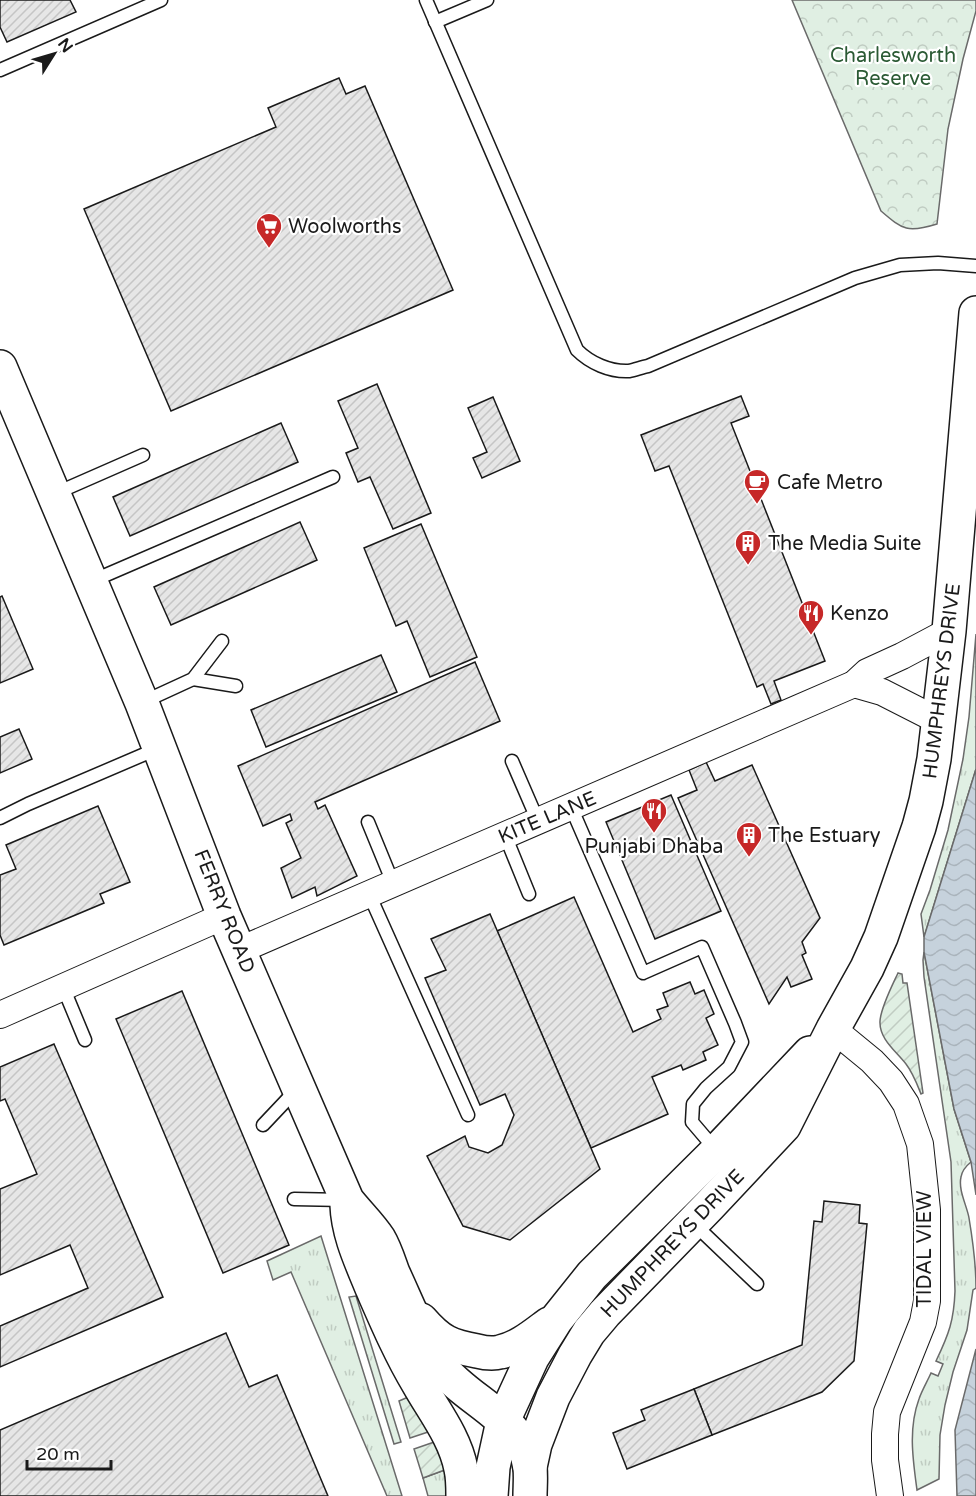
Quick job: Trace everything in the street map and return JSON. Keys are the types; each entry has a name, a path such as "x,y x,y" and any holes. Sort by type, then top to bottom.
{"main road":[{"name":"HUMPHREYS DRIVE","path":"530,1482 535,1444 553,1397 589,1332 605,1312 784,1126 867,968 899,890 920,827 939,721 949,631 976,313"},
{"name":"FERRY ROAD","path":"4,387 92,582 161,748 224,916 346,1200 379,1239 429,1349 443,1369 464,1390 503,1421 520,1441 525,1453 530,1482"},
{"name":"HUMPHREYS DRIVE","path":"503,1421 532,1358 556,1320 592,1275 717,1151 833,1029"},
{"path":"346,1200 347,1215 356,1249 376,1298 417,1383 443,1425 454,1448 461,1467 463,1496"},
{"path":"407,1303 431,1331 442,1340 456,1347 487,1353 501,1352 522,1344 556,1320"},
{"path":"491,1496 493,1467 503,1421"}],"street":[{"name":"KITE LANE","path":"240,950 854,684 867,672 949,631"},
{"path":"854,684 882,692 939,721"},
{"path":"0,1015 224,916"},
{"name":"TIDAL VIEW","path":"833,1029 872,1061 891,1081 906,1104 920,1144 927,1210 927,1300 923,1322 887,1412 885,1451 890,1496"}],"lane":[{"path":"0,70 161,0"},
{"path":"426,0 574,342 585,358 614,370 630,371 648,366 855,278 900,265 938,263 976,266"},
{"path":"435,22 487,0"},
{"path":"54,494 143,455"},
{"path":"92,582 333,477"},
{"path":"142,703 193,679 222,641"},
{"path":"193,679 236,686"},
{"path":"0,818 161,748"},
{"path":"512,761 538,821"},
{"path":"571,807 643,973 702,947 735,1023 741,1042 729,1067 706,1088 693,1104 692,1122 717,1151"},
{"path":"368,822 393,883"},
{"path":"505,835 530,894"},
{"path":"369,894 468,1115"},
{"path":"63,987 85,1040"},
{"path":"263,1125 299,1087"},
{"path":"294,1199 346,1200"},
{"path":"693,1222 757,1284"}],"green space":[{"name":"Charlesworth Reserve","path":"792,0 976,0 976,11 948,129 937,224 906,228 881,211"},
{"path":"976,634 976,769 924,937 921,914 948,830 963,759"},
{"path":"924,952 954,1109 971,1162 963,1171 960,1182 972,1236 976,1288 973,1290 967,1330 945,1405 940,1435 939,1479 917,1490 912,1445 913,1422 920,1396 931,1373 938,1376 943,1364 936,1361 950,1327 955,1291 951,1162 924,977"},
{"path":"898,973 902,974 903,983 907,983 923,1093 921,1094 911,1071 885,1039 880,1027 882,1009"},
{"path":"321,1236 402,1496 387,1496 291,1272 273,1280 267,1261"},
{"path":"356,1296 401,1442 394,1444 349,1297"},
{"path":"413,1395 434,1430 410,1438 399,1401"},
{"path":"440,1440 450,1468 423,1478 414,1449"},
{"path":"450,1468 453,1496 428,1496 423,1478"}],"water":[{"path":"976,769 976,1195 971,1162 954,1109 924,952 924,937"},
{"path":"976,1349 976,1496 957,1496 955,1430"}],"building":[{"path":"0,0 70,0 76,12 7,42 0,27"},
{"name":"Woolworths","path":"339,78 346,94 365,86 453,290 171,411 84,209 276,127 268,108"},
{"path":"377,384 431,513 393,529 370,477 358,482 346,453 358,448 338,401"},
{"name":"The Media Suite","path":"741,396 749,416 731,423 825,661 774,681 781,700 771,704 763,684 757,687 669,466 655,471 641,435"},
{"path":"493,397 520,461 482,478 473,458 487,452 468,408"},
{"path":"281,423 298,462 130,536 113,497"},
{"path":"300,522 317,560 171,625 154,587"},
{"path":"421,524 477,657 430,677 407,621 396,626 364,548"},
{"path":"2,596 33,669 0,683 0,597"},
{"path":"381,655 397,692 266,747 251,710"},
{"path":"475,662 500,721 315,802 318,809 325,805 357,876 317,896 315,887 292,898 281,868 301,858 286,823 292,820 290,814 263,826 238,766"},
{"path":"19,729 32,759 0,773 0,737"},
{"name":"The Estuary","path":"706,762 715,781 752,765 820,918 802,942 806,953 802,955 812,979 791,987 787,977 769,1004 678,798 697,790 689,770"},
{"path":"671,795 721,911 655,939 606,822"},
{"path":"98,806 130,882 100,894 104,903 4,945 0,935 0,875 16,869 6,845"},
{"path":"574,897 633,1032 661,1019 657,1010 668,1006 663,993 690,982 695,994 704,990 714,1014 706,1018 718,1045 703,1052 706,1060 683,1070 681,1065 652,1077 668,1114 591,1148 497,931"},
{"path":"490,914 600,1169 510,1240 463,1226 427,1156 465,1136 469,1147 488,1153 502,1145 514,1115 505,1094 480,1105 425,978 446,970 431,939"},
{"path":"182,991 289,1245 223,1273 116,1019"},
{"path":"54,1044 163,1297 0,1367 0,1326 88,1288 70,1245 0,1275 0,1189 37,1174 5,1099 0,1101 0,1067"},
{"path":"824,1201 860,1205 859,1223 867,1224 854,1361 822,1392 712,1435 694,1389 802,1345 814,1221 822,1222"},
{"path":"226,1333 249,1387 277,1375 328,1496 0,1496 0,1430"},
{"path":"694,1389 712,1435 627,1469 613,1433 645,1420 641,1410"}],"place":[{"name":"Woolworths","path":"269,249"},
{"name":"Cafe Metro","path":"757,505"},
{"name":"The Media Suite","path":"748,566"},
{"name":"Kenzo","path":"811,636"},
{"name":"Punjabi Dhaba","path":"654,834"},
{"name":"The Estuary","path":"749,858"}]}
